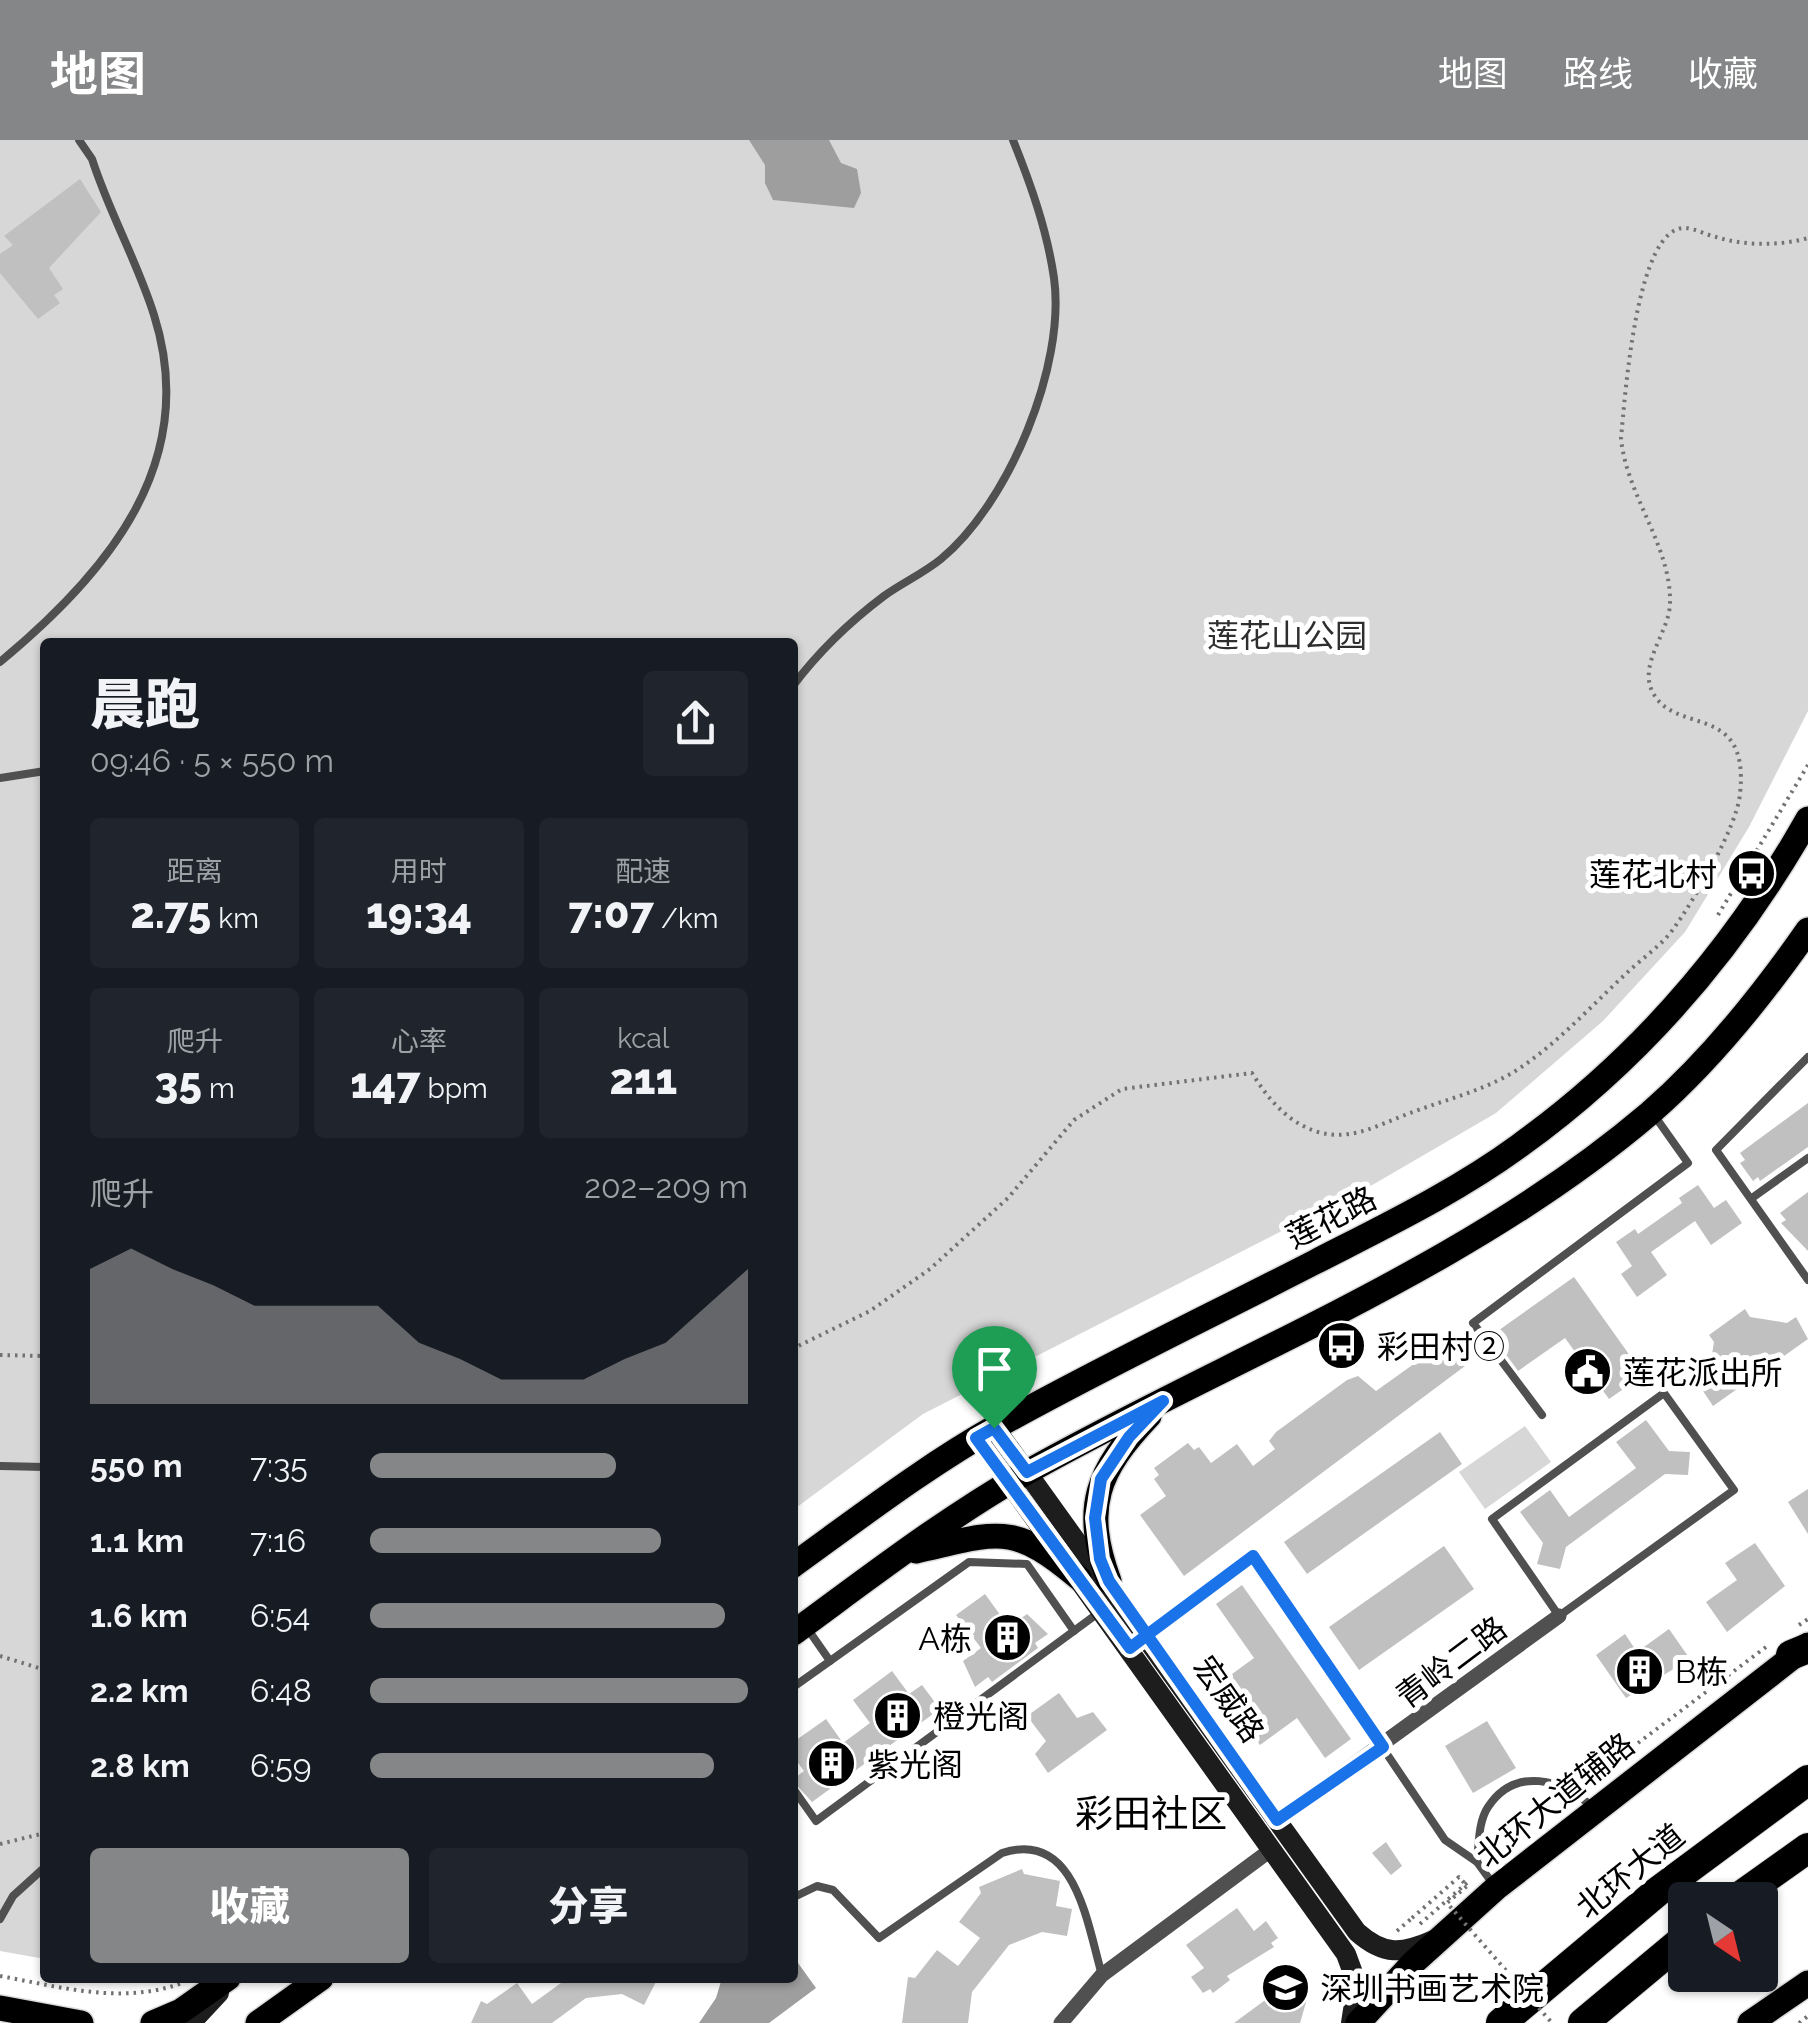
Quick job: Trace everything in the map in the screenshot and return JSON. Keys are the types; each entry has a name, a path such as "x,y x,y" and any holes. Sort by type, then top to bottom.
{"highway":[{"name":"北环大道","path":"1501,2023 1656,1892 1808,1780"},
{"path":"1760,1882 1808,1848"},
{"path":"1583,2023 1668,1952"}],"main road":[{"name":"莲花路","path":"798,1562 986,1433 1434,1200 1545,1126 1632,1051 1700,978 1760,899 1808,819"},
{"path":"799,1629 1018,1477 1505,1218 1652,1111 1730,1032 1808,930"},
{"path":"1109,1581 1095,1518 1101,1479 1120,1448 1163,1401"},
{"path":"902,1554 966,1538 1008,1534 1038,1547 1079,1578"},
{"name":"北环大道辅路","path":"1354,2023 1440,1937 1496,1888 1795,1643"},
{"path":"153,2023 181,2011 223,1983"},
{"path":"258,2023 313,1983"},
{"path":"1750,2023 1808,1983"},
{"path":"0,2008 80,2023"}],"street":[{"name":"宏威路","path":"986,1433 1102,1610 1138,1641 1366,1941 1392,1952 1440,1937"},
{"name":"宏威路","path":"1018,1477 1109,1581 1138,1641 1354,1969 1354,2023"},
{"name":"青岭二路","path":"1277,1820 1559,1616"},
{"path":"1061,2023 1102,1975 1272,1849"},
{"path":"191,2023 227,1983"}],"lane":[{"path":"0,662 39,630 99,563 133,516 152,484 163,431 166,368 154,317 92,158 78,140"},
{"path":"798,679 822,648 884,596 942,558 996,497 1020,443 1055,342 1054,281 1039,206 1013,140"},
{"path":"0,778 40,772"},
{"path":"1808,1057 1716,1150 1808,1280"},
{"path":"1542,1415 1473,1323 1688,1163 1652,1111"},
{"path":"1752,1198 1808,1158"},
{"path":"1797,1263 1808,1255"},
{"path":"1664,1393 1734,1490 1559,1616 1492,1519 1664,1393"},
{"path":"0,1466 40,1467"},
{"path":"1138,1641 1253,1556 1445,1840 1477,1862 1496,1888"},
{"path":"798,1684 969,1562 1027,1564 1074,1630"},
{"path":"798,1796 816,1821 1102,1610"},
{"path":"799,1629 830,1661"},
{"path":"1477,1862 1488,1807 1520,1783 1540,1779 1555,1782 1576,1791 1594,1810"},
{"path":"798,1895 817,1886 832,1890 879,1938 1002,1854 1022,1846 1047,1852 1061,1863 1078,1895 1102,1975"},
{"path":"0,1918 14,1896 40,1872"}],"path":[{"path":"798,1346 870,1311 930,1269 1008,1198 1074,1120 1122,1089 1252,1073 1262,1090 1298,1124 1322,1133 1374,1130 1404,1115 1478,1091 1522,1067 1673,930 1726,840 1740,799 1742,772 1730,740 1718,727 1665,706 1652,691 1649,674 1670,602 1661,559 1624,464 1622,438 1643,279 1657,244 1670,230 1687,228 1753,244 1808,238"},
{"path":"1710,927 1765,844 1808,765"},
{"path":"0,1355 40,1356"},
{"path":"1602,1770 1795,1643 1808,1619"},
{"path":"0,1656 40,1668"},
{"path":"1494,1860 1554,1809"},
{"path":"0,1844 40,1834"},
{"path":"1389,1938 1459,1878 1466,1886 1447,1903 1552,2023"},
{"path":"1399,1930 1413,1930 1469,1881"},
{"path":"0,1976 96,1994 153,1994 179,1983"},
{"path":"1799,2023 1808,2016"}],"green space":[{"name":"莲花山公园","path":"0,140 1808,140 1808,711 1749,827 1685,932 1603,1021 1496,1113 1374,1184 923,1414 798,1506 798,638 40,638 40,1958 0,1951"},
{"path":"1525,1426 1551,1462 1485,1509 1459,1472"}],"shaded area":[{"path":"749,140 829,140 841,163 857,169 861,193 854,208 773,200 765,183 765,165"},
{"path":"798,1963 816,1988 769,2023 699,2023 716,1998 720,1983 798,1983"}],"building":[{"path":"80,179 101,212 49,268 63,289 54,295 60,303 38,319 0,273 0,254 13,245 4,236"},
{"path":"1808,1103 1808,1147 1760,1181 1758,1177 1753,1181 1740,1163 1745,1160 1740,1153"},
{"path":"1698,1185 1714,1208 1726,1200 1742,1223 1711,1245 1695,1221 1651,1252 1667,1275 1637,1297 1621,1274 1632,1266 1616,1242 1635,1229 1638,1234 1682,1203 1679,1198"},
{"path":"1808,1192 1808,1251 1781,1223 1786,1220 1780,1213"},
{"path":"1574,1277 1638,1367 1627,1375 1632,1383 1609,1399 1565,1338 1518,1371 1492,1335"},
{"path":"1745,1309 1750,1317 1787,1323 1796,1317 1808,1339 1713,1406 1699,1385 1708,1379 1714,1342 1709,1335"},
{"path":"1446,1341 1465,1366 1184,1576 1140,1515 1166,1496 1154,1479 1159,1475 1154,1468 1188,1443 1194,1450 1199,1447 1211,1463 1237,1444 1253,1466 1275,1449 1269,1441 1276,1432 1347,1380 1358,1376 1376,1391"},
{"path":"1646,1420 1669,1451 1690,1452 1688,1475 1665,1474 1566,1547 1560,1569 1537,1564 1543,1543 1520,1512 1550,1490 1569,1517 1636,1468 1616,1442"},
{"path":"1440,1432 1462,1464 1307,1574 1284,1542"},
{"path":"1808,1489 1808,1534 1788,1502"},
{"path":"1755,1543 1785,1586 1727,1632 1706,1602 1737,1580 1725,1563"},
{"path":"1444,1546 1474,1589 1359,1670 1329,1627"},
{"path":"1242,1585 1351,1739 1325,1758 1297,1718 1260,1745 1217,1685 1254,1658 1216,1604"},
{"name":"A栋","path":"985,1594 1009,1627 1027,1614 1048,1634 1035,1643 1038,1648 992,1682 988,1677 975,1687 963,1661 981,1648 956,1615"},
{"name":"B栋","path":"1669,1629 1690,1659 1626,1698 1596,1655 1625,1634 1637,1652"},
{"path":"892,1671 909,1694 922,1685 940,1709 812,1802 798,1787 798,1776 804,1771 798,1763 798,1739 826,1719 843,1743 870,1723 853,1700"},
{"path":"1059,1693 1077,1718 1093,1712 1107,1730 1048,1773 1035,1754 1046,1741 1027,1716"},
{"path":"1487,1721 1516,1768 1473,1793 1445,1746"},
{"path":"1386,1842 1402,1866 1391,1875 1372,1853"},
{"path":"1022,1869 1024,1874 1060,1881 1056,1906 1072,1909 1067,1936 1042,1932 1009,1945 972,1992 968,2023 902,2023 908,1977 915,1978 937,1950 958,1966 980,1938 959,1922 981,1893 979,1887"},
{"path":"1237,1908 1254,1931 1266,1921 1278,1938 1271,1943 1274,1947 1227,1976 1230,1980 1213,1993 1210,1989 1203,1993 1191,1977 1204,1968 1186,1945"},
{"path":"1302,1973 1309,1992 1300,2023 1234,2023"},
{"path":"517,1983 532,2004 561,1983 655,1983 644,2005 622,1994 586,1998 552,2023 471,2023 481,2001 487,2004"}],"place":[{"name":"莲花北村","path":"1752,874"},
{"name":"彩田村②","path":"1342,1346"},
{"name":"莲花派出所","path":"1588,1372"},
{"name":"A栋","path":"1007,1638"},
{"name":"B栋","path":"1640,1671"},
{"name":"橙光阁","path":"898,1716"},
{"name":"紫光阁","path":"832,1764"},
{"name":"深圳书画艺术院","path":"1285,1988"}],"district":[{"name":"彩田社区","path":"1151,1813"}],"route":[{"path":"994,1428 976,1438 1130,1648 1147,1635 1253,1556 1383,1747 1277,1820 1147,1635 1109,1581 1100,1559 1095,1518 1101,1479 1129,1437 1163,1401 1027,1472 994,1428"}]}
